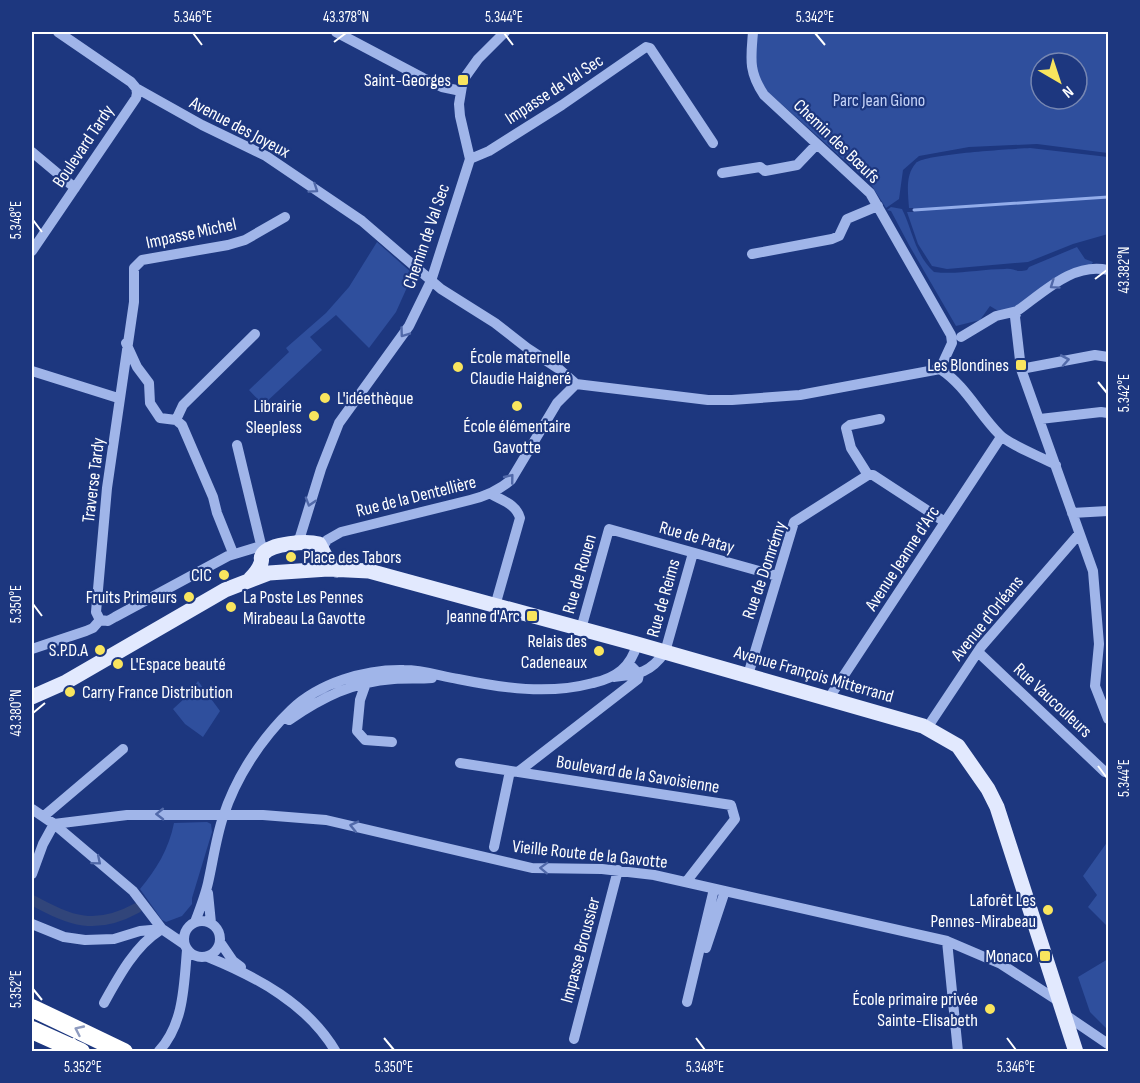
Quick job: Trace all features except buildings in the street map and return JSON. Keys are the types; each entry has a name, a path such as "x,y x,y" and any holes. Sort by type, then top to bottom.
{"highway":[{"path":"32,1008 124,1052"},
{"path":"32,1030 81,1052"}],"main road":[{"path":"32,697 66,682 222,592 250,579 264,557 294,544 314,543 324,551 329,563 337,570"},
{"path":"318,569 323,564 324,551"},
{"name":"Avenue François Mitterrand","path":"264,557 318,569 369,571 829,698 927,729 958,746 988,789 997,807 1076,1052"}],"street":[{"name":"Avenue des Joyeux","path":"58,32 131,82 136,88 193,120 266,156 362,220 431,281 495,323 576,384"},
{"path":"336,32 423,78 442,87 460,91"},
{"path":"470,159 460,116 460,91 469,71 505,32"},
{"name":"Chemin des Bœufs","path":"753,32 751,59 754,80 764,95 870,193 951,335 952,343 940,369"},
{"name":"Impasse de Val Sec","path":"470,159 489,152 646,47 650,48 712,143"},
{"name":"Boulevard Tardy","path":"32,251 136,98 136,88"},
{"path":"722,173 760,167 765,171 797,165 817,144"},
{"path":"32,152 75,188"},
{"name":"Chemin de Val Sec","path":"294,544 300,537 321,469 339,423 409,326 431,281 470,159"},
{"path":"752,254 832,239 839,236 847,219 878,206"},
{"name":"Impasse Michel","path":"126,342 134,302 134,268 138,262 245,240 285,217"},
{"path":"962,337 996,316 1017,311 1067,276 1081,270 1100,268 1108,270"},
{"path":"1017,311 1016,327 1021,369 1094,571 1104,645 1095,686 1108,719"},
{"path":"176,420 183,405 255,334"},
{"path":"126,342 149,383 150,403 160,418 176,420 182,426 213,497 233,553"},
{"name":"Traverse Tardy","path":"100,620 96,615 107,488 115,442 118,398 126,342"},
{"path":"1021,369 1095,355 1108,357"},
{"path":"576,384 708,400 732,400 800,395 940,369 972,400 1001,437 1056,465"},
{"path":"32,371 118,398"},
{"name":"Rue de la Dentellière","path":"324,551 327,540 341,532 491,494 511,480 557,403 576,384"},
{"path":"1040,419 1108,413"},
{"path":"880,418 846,428 851,448 867,475 873,475 945,522"},
{"name":"Avenue Jeanne d'Arc","path":"829,698 1001,437"},
{"path":"237,445 264,557"},
{"name":"Rue de Domrémy","path":"747,675 794,522 867,475"},
{"path":"491,494 514,506 520,519 495,606"},
{"path":"1072,513 1108,511"},
{"name":"Rue de Patay","path":"609,529 777,576"},
{"name":"Rue de Rouen","path":"581,629 609,529"},
{"name":"Avenue d'Orléans","path":"927,729 978,652 1079,534"},
{"path":"32,649 86,632 100,620 108,621 233,553 248,549 264,557"},
{"path":"248,549 264,557"},
{"name":"Rue de Reims","path":"665,652 693,553"},
{"path":"611,677 629,664 637,644"},
{"name":"Boulevard de la Savoisienne","path":"514,771 638,679 639,674 653,666 665,652"},
{"name":"Rue Vaucouleurs","path":"978,652 1105,772"},
{"path":"629,664 639,674"},
{"path":"159,1051 169,1040 177,1022 186,978 184,936 207,886 223,815 255,752 292,709 321,689 358,675 387,671 413,670 494,686 555,690 569,689 611,677 639,674"},
{"path":"351,686 356,680 387,671"},
{"path":"273,731 325,698 351,686 397,678 444,676"},
{"path":"366,683 360,700 357,731 365,740 392,742"},
{"path":"351,686 360,700"},
{"path":"44,816 123,749"},
{"name":"Boulevard de la Savoisienne","path":"460,763 731,805 735,819 689,883"},
{"path":"494,847 514,771"},
{"path":"32,809 54,824 133,891 166,932 185,947 204,957 249,974 272,987 294,1004 336,1052"},
{"name":"Vieille Route de la Gavotte","path":"54,824 127,814 262,815 326,820 532,868 618,870 689,883 946,941 1001,964 1108,1044"},
{"path":"32,874 43,844 54,824"},
{"path":"689,883 729,837"},
{"name":"Impasse Broussier","path":"574,1039 618,870"},
{"path":"207,886 211,923"},
{"path":"696,994 719,890"},
{"path":"687,1002 719,890"},
{"path":"104,1003 145,942 166,932 203,921 211,923 217,927 220,942 214,953 204,957 186,978"},
{"path":"32,924 64,938 85,940 114,939 140,932 166,932"},
{"path":"946,941 958,1052"},
{"path":"220,942 233,961 249,974"},
{"path":"1070,1031 1096,1036"}],"green space":[{"name":"Parc Jean Giono","path":"757,32 1108,32 1108,153 1037,144 969,147 919,156 903,170 899,199 886,208 870,183 759,84 755,52"},
{"path":"1030,148 1108,157 1108,234 1073,244 1028,262 947,269 932,266 918,244 907,212 914,212 913,208 909,208 908,184 910,173 916,163 935,157"},
{"path":"891,207 902,209 918,250 934,272 951,273 996,269 1023,271 1077,247 1085,259 1093,262 1090,267 1014,308 1000,312 990,306 980,320 956,326 891,211 887,210"},
{"path":"377,242 413,274 396,312 369,348 336,315 310,337 322,350 263,405 249,390 289,352 286,348 326,313 349,287"},
{"path":"198,681 220,711 203,737 185,724 173,709"},
{"path":"207,822 211,824 212,832 192,904 182,916 166,922 162,920 140,889 161,859 174,823"},
{"path":"1108,841 1108,927 1088,907 1097,895 1083,876"},
{"path":"1108,959 1108,1030 1090,1012 1078,977"}],"waterway":[{"path":"914,210 1108,197"},
{"path":"32,900 71,918 96,921 122,915 137,908"}],"place":[{"name":"Saint-Georges","path":"463,80"},
{"name":"Les Blondines","path":"1021,365"},
{"name":"École maternelle Claudie Haigneré","path":"458,367"},
{"name":"L'idéethèque","path":"325,398"},
{"name":"École élémentaire Gavotte","path":"517,406"},
{"name":"Librairie Sleepless","path":"314,416"},
{"name":"Place des Tabors","path":"291,557"},
{"name":"CIC","path":"224,575"},
{"name":"Fruits Primeurs","path":"189,597"},
{"name":"La Poste Les Pennes Mirabeau La Gavotte","path":"231,607"},
{"name":"Jeanne d'Arc","path":"532,616"},
{"name":"S.P.D.A","path":"100,650"},
{"name":"Relais des Cadeneaux","path":"599,651"},
{"name":"L'Espace beauté","path":"118,664"},
{"name":"Carry France Distribution","path":"70,692"},
{"name":"Laforêt Les Pennes-Mirabeau","path":"1048,910"},
{"name":"Monaco","path":"1045,956"},
{"name":"École primaire privée Sainte-Elisabeth","path":"990,1009"}]}
